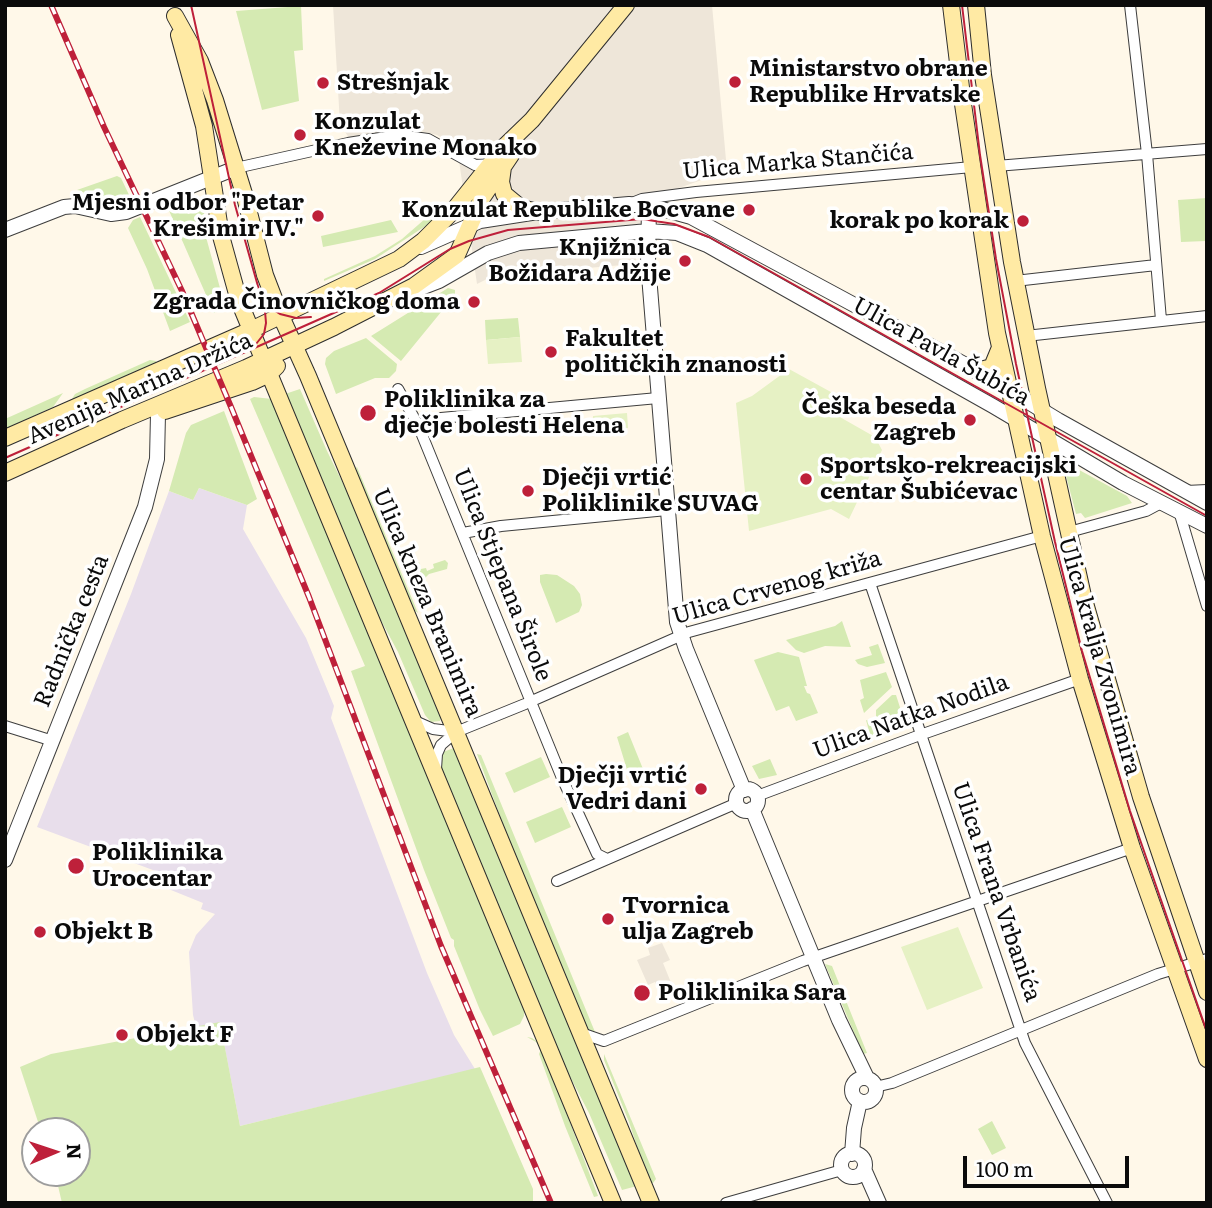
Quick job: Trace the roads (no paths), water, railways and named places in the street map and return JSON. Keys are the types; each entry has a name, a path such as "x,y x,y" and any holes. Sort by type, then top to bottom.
{"main road":[{"path":"538,212 520,208 504,194 497,165 514,136 532,120 626,5"},
{"name":"Ulica kralja Zvonimira","path":"951,5 972,167 1000,348 1042,536 1080,679 1132,848 1207,1059"},
{"name":"Ulica kralja Zvonimira","path":"976,5 996,166 1016,281 1083,596 1160,859 1201,960 1207,992"},
{"name":"Ulica kneza Branimira","path":"174,11 200,61 236,167 265,275 281,316 651,1203"},
{"name":"Ulica kneza Branimira","path":"174,11 204,125 227,265 266,367 613,1203"},
{"name":"Avenija Marina Držića","path":"5,473 122,420 266,367 294,346 398,295 452,259 461,248 497,165"},
{"name":"Avenija Marina Držića","path":"5,438 251,330 407,254 445,220 497,165"},
{"path":"977,371 992,368 1000,348"},
{"path":"122,420 158,414 209,398 266,367"}],"street":[{"path":"1130,5 1147,154 1161,320"},
{"path":"5,230 64,207 75,206 111,214 126,212 236,167 399,135 428,139 475,165 497,165"},
{"path":"996,166 1207,149"},
{"name":"Ulica Marka Stančića","path":"629,204 642,199 696,192 972,167"},
{"name":"Ulica Pavla Šubića","path":"407,254 470,224 496,217 629,204 677,213 705,223 977,371 1207,503"},
{"path":"649,207 648,231 658,398 676,616 680,636 865,1083"},
{"name":"Ulica Pavla Šubića","path":"398,295 439,281 488,253 519,243 648,231 677,233 707,245 1048,440 1207,526"},
{"path":"1016,281 1156,265"},
{"path":"1027,338 1207,316"},
{"name":"Ulica Stjepana Širole","path":"398,389 418,425 531,702"},
{"path":"418,425 442,418 658,398"},
{"name":"Radnička cesta","path":"5,860 148,498 157,459 158,414"},
{"path":"1186,491 1207,490"},
{"path":"1069,532 1146,511 1161,503"},
{"path":"463,533 501,526 667,510"},
{"path":"1179,511 1207,606"},
{"name":"Ulica Crvenog križa","path":"456,732 702,628 1042,536"},
{"name":"Ulica Frana Vrbanića","path":"870,583 1021,1031 1107,1203"},
{"name":"Ulica Natka Nodila","path":"557,881 748,799 1080,679"},
{"path":"531,702 597,854 607,859"},
{"path":"415,721 433,729 456,732"},
{"path":"5,726 53,741"},
{"path":"436,772 437,754 446,740 456,732"},
{"path":"581,1033 604,1041 814,957 1132,848"},
{"path":"726,1203 853,1172 862,1158 852,1154 860,1101 853,1094 865,1083 892,1083 1201,960"},
{"path":"594,1065 604,1041"},
{"path":"853,1172 872,1203"},
{"path":"853,1172 879,1203"}],"tram line":[{"path":"191,5 235,205 265,311 264,334 252,349"},
{"path":"962,5 996,259 1055,542 1082,651 1130,811 1207,1032"},
{"path":"5,458 379,293 450,249 469,241 508,230 642,219 674,224 709,237 1207,516"},
{"path":"263,298 280,314 296,318 311,317"}],"railway":[{"path":"51,5 104,127 182,291 231,407 309,597 441,946 551,1203"}],"place":[{"name":"Ministarstvo obrane Republike Hrvatske","path":"735,82"},
{"name":"Strešnjak","path":"323,83"},
{"name":"Konzulat Kneževine Monako","path":"300,135"},
{"name":"Konzulat Republike Bocvane","path":"749,210"},
{"name":"Mjesni odbor \"Petar Krešimir IV.\"","path":"318,216"},
{"name":"korak po korak","path":"1023,221"},
{"name":"Knjižnica Božidara Adžije","path":"685,261"},
{"name":"Zgrada Činovničkog doma","path":"474,302"},
{"name":"Fakultet političkih znanosti","path":"551,352"},
{"name":"Poliklinika za dječje bolesti Helena","path":"368,413"},
{"name":"Češka beseda Zagreb","path":"970,420"},
{"name":"Sportsko-rekreacijski centar Šubićevac","path":"806,479"},
{"name":"Dječji vrtić Poliklinike SUVAG","path":"528,491"},
{"name":"Dječji vrtić Vedri dani","path":"701,789"},
{"name":"Poliklinika Urocentar","path":"76,866"},
{"name":"Tvornica ulja Zagreb","path":"608,919"},
{"name":"Objekt B","path":"40,932"},
{"name":"Poliklinika Sara","path":"642,993"},
{"name":"Objekt F","path":"122,1035"}]}
